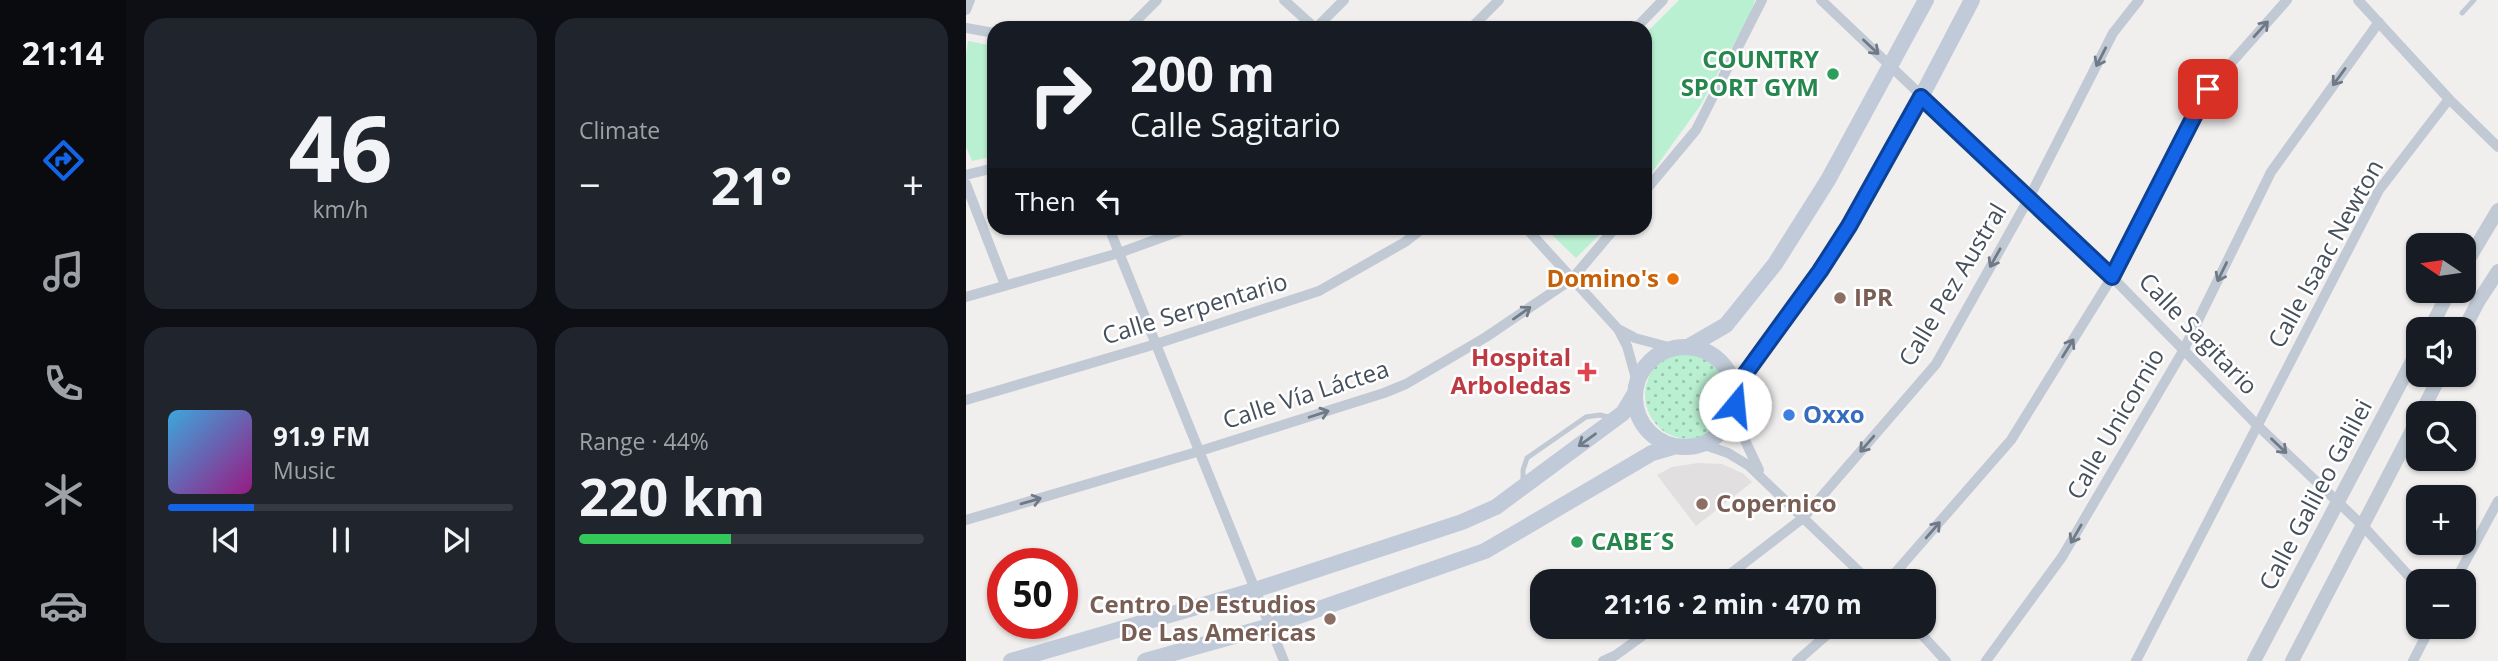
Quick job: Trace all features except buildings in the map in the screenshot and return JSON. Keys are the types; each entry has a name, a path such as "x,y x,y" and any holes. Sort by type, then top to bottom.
{"main road":[{"path":"1011,661 1255,590 1454,526 1496,507 1623,413 1647,364 1663,352 1680,347 1726,325 1774,264 1828,180 1926,0"},
{"path":"1735,388 1820,271 1849,226 1972,0"},
{"path":"1636,388 1636,411 1644,427 1656,440 1673,447 1689,449 1705,445 1719,435 1730,422 1735,405 1735,388 1729,372 1719,359 1705,350 1680,347"},
{"path":"1145,661 1270,626 1485,551 1653,453 1673,447"}],"street":[{"path":"966,10 970,0"},
{"path":"1136,21 1157,0"},
{"path":"1284,0 1308,21"},
{"path":"1292,0 1310,21"},
{"path":"1323,21 1344,0"},
{"path":"1478,21 1499,0"},
{"path":"1643,21 1663,0"},
{"path":"1652,183 1696,130 1762,0"},
{"name":"Calle Sagitario","path":"1821,0 2112,277 2257,425 2364,527 2406,573"},
{"name":"Calle Pez Austral","path":"1737,569 1803,518 1936,364 2029,198 2113,33 2139,0"},
{"path":"1898,569 2011,440 2112,277 2208,89 2287,0"},
{"path":"2358,0 2449,99 2498,147"},
{"name":"Calle Unicornio","path":"1986,661 2062,557 2183,351 2271,172 2379,22"},
{"path":"966,28 987,32"},
{"name":"Calle Isaac Newton","path":"2136,661 2379,190 2449,99"},
{"path":"966,175 987,170"},
{"path":"966,184 1005,285"},
{"path":"2476,247 2498,210"},
{"path":"1111,235 1284,661"},
{"path":"966,297 1119,253 1169,235"},
{"name":"Calle Serpentario","path":"966,400 1156,344 1319,291 1414,235"},
{"path":"1532,235 1618,329 1627,346 1636,388"},
{"name":"Calle Vía Láctea","path":"966,520 1200,451 1406,384 1486,338 1572,279 1609,235"},
{"path":"2470,317 2498,271"},
{"path":"1618,329 1644,341 1680,347"},
{"name":"Calle Galileo Galilei","path":"2254,661 2406,373"},
{"path":"1735,405 1746,445 1766,481"},
{"path":"2292,661 2406,443"},
{"path":"1705,445 1738,459 1766,481 1856,569"},
{"path":"2461,569 2498,501"},
{"path":"1602,661 1616,655 1638,639"},
{"path":"1797,661 1822,639"},
{"path":"1925,639 1946,661"},
{"path":"2413,661 2424,639"}],"lane":[{"path":"2462,13 2474,0"}],"shaded area":[{"name":"Copernico","path":"1698,463 1722,464 1744,474 1752,482 1696,526 1657,475 1672,467"}],"green space":[{"path":"1679,0 1755,0 1700,106 1652,172 1652,27"},
{"path":"968,41 987,45 987,158 972,161 966,147"},
{"path":"1552,235 1599,235 1576,258"},
{"path":"1689,351 1714,358 1726,370 1733,395 1726,420 1714,432 1689,439 1664,432 1652,420 1645,395 1652,370 1664,358"}],"place":[{"name":"COUNTRY SPORT GYM","path":"1833,74"},
{"name":"Domino's","path":"1673,279"},
{"name":"IPR","path":"1840,298"},
{"name":"Hospital Arboledas","path":"1587,372"},
{"name":"Oxxo","path":"1789,415"},
{"name":"Copernico","path":"1702,504"},
{"name":"CABE´S","path":"1577,542"},
{"name":"Centro De Estudios De Las Americas","path":"1330,619"}],"route":[{"path":"1735,405 1735,388 1820,271 1849,226 1921,97 2112,277 2208,89"}]}
